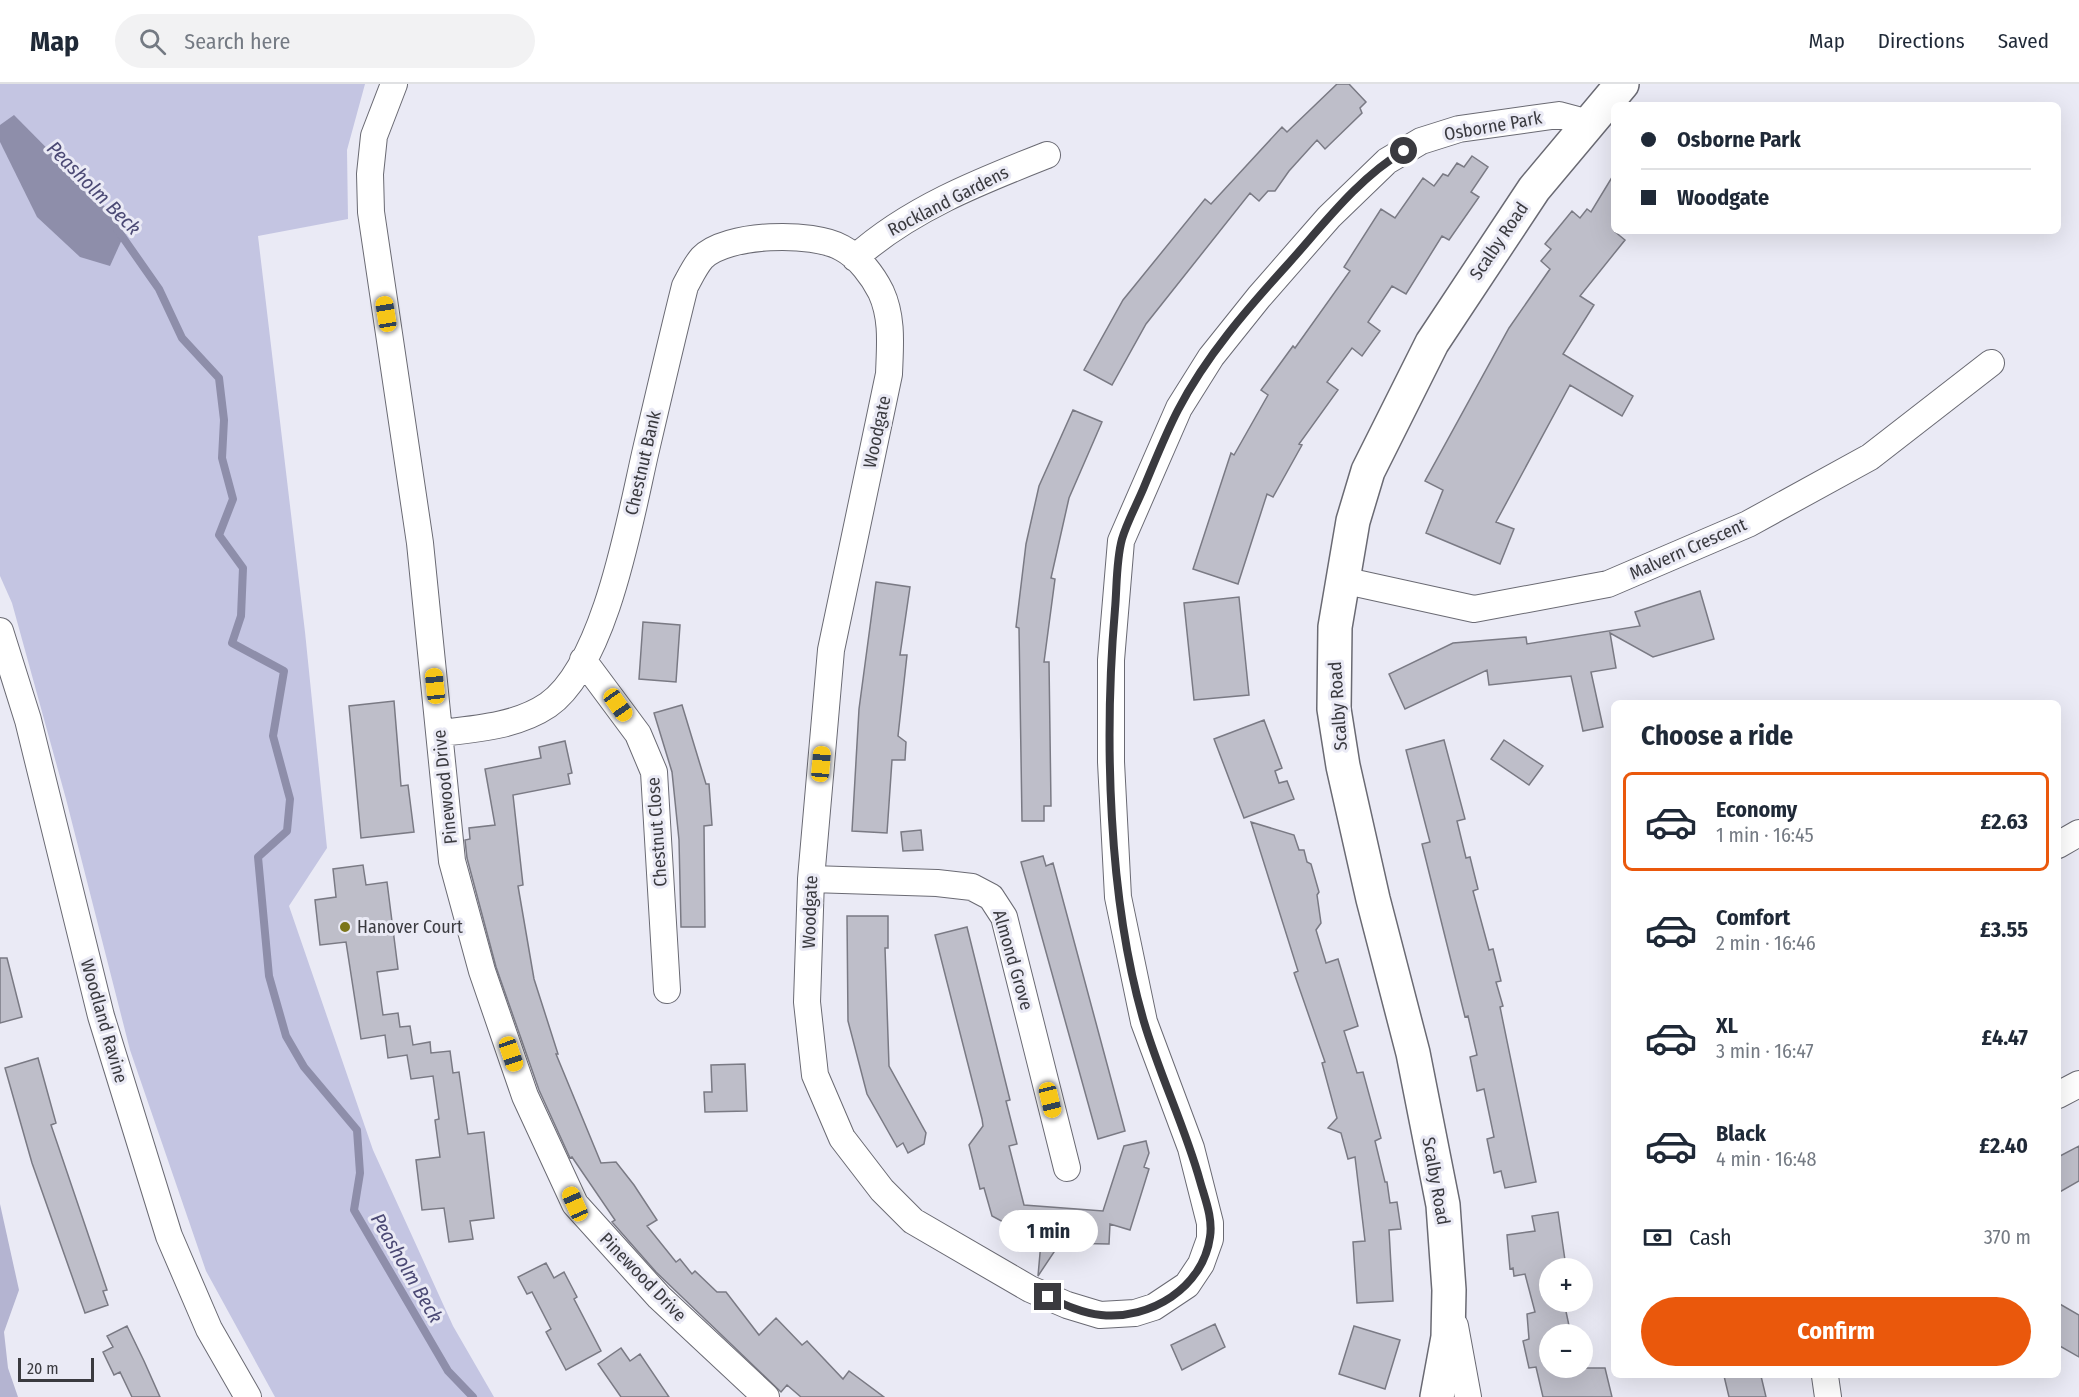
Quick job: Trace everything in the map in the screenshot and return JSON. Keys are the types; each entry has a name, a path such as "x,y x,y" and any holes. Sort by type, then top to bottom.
{"highway":[{"name":"Scalby Road","path":"1437,1397 1448,1337 1449,1290 1443,1205 1413,1053 1373,899 1339,744 1333,668 1335,627 1353,521 1368,471 1432,344 1534,189 1622,84"}],"street":[{"name":"Pinewood Drive","path":"394,84 374,136 369,174 371,212 420,543 452,861 482,971 525,1096 575,1204 659,1297 766,1397"},
{"name":"Osborne Park","path":"1201,1264 1210,1239 1207,1205 1191,1148 1144,1022 1118,897 1111,762 1111,660 1121,541 1179,408 1211,357 1258,297 1329,217 1387,161 1421,141 1459,129 1559,115 1589,123"},
{"name":"Rockland Gardens","path":"855,258 881,234 907,220 995,176 1047,155"},
{"name":"Chestnut Bank","path":"440,733 524,718 549,704 567,687 583,660 613,592 684,285 702,257 723,247 745,241 785,237 823,242 841,248 855,258"},
{"name":"Woodgate","path":"855,258 873,279 886,306 890,335 889,374 831,650 811,879 807,1002 815,1075 842,1138 882,1190 913,1221 1030,1288 1083,1311 1100,1315 1135,1313 1154,1307 1187,1285 1201,1264"},
{"name":"Malvern Crescent","path":"1342,580 1474,609 1608,584 1748,524 1870,457 1991,363"},
{"name":"Woodland Ravine","path":"0,631 28,720 101,1016 169,1236 209,1329 248,1397"},
{"name":"Chestnut Close","path":"583,660 638,734 654,772 667,990"},
{"path":"2061,843 2079,833"},
{"name":"Almond Grove","path":"811,879 937,883 972,887 982,891 996,902 1004,917 1067,1168"},
{"path":"2061,1093 2079,1084"},
{"path":"1449,1290 1468,1397"},
{"path":"1825,1378 1828,1397"}],"shaded area":[{"path":"0,84 365,84 347,150 348,219 258,236 305,632 327,848 289,906 373,1150 453,1326 494,1397 275,1397 206,1271 130,1050 66,799 12,603 0,576"},
{"path":"14,115 108,210 124,235 110,266 80,257 37,217 0,142 0,125"},
{"path":"0,1204 19,1290 4,1332 8,1368 18,1397 0,1397"}],"building":[{"path":"1337,84 1349,84 1366,102 1360,108 1362,113 1325,149 1317,140 1289,171 1275,191 1268,191 1259,201 1250,193 1146,324 1112,385 1084,370 1123,300 1205,199 1211,204 1282,127 1287,132"},
{"path":"1472,156 1488,167 1471,192 1479,197 1449,240 1442,236 1406,294 1392,286 1368,322 1380,331 1362,356 1352,348 1327,382 1338,390 1299,444 1302,445 1273,497 1267,494 1238,584 1193,569 1231,453 1234,455 1268,395 1261,390 1293,346 1295,348 1350,271 1344,267 1381,209 1395,218 1423,178 1434,186 1443,174 1448,176 1457,163 1464,167"},
{"path":"1611,179 1611,234 1618,234 1625,240 1580,296 1594,305 1563,354 1633,396 1622,416 1570,385 1496,522 1514,529 1500,564 1426,533 1443,490 1425,481 1509,328 1550,269 1541,261 1551,249 1545,244 1572,211 1580,218 1587,209 1591,212"},
{"path":"1073,410 1102,422 1069,498 1051,578 1055,579 1044,662 1049,662 1051,806 1044,806 1044,821 1022,821 1019,628 1016,627 1026,544 1039,486"},
{"path":"876,582 910,587 900,655 907,655 898,736 906,742 905,760 892,760 887,833 852,831 859,709"},
{"path":"1700,591 1714,639 1653,657 1610,633 1616,668 1591,672 1603,727 1583,731 1571,676 1489,685 1487,670 1405,709 1389,674 1453,643 1526,637 1527,644 1640,626 1635,612"},
{"path":"1239,597 1249,695 1194,700 1184,603"},
{"path":"643,622 680,625 676,682 639,679"},
{"path":"394,701 401,786 408,785 414,832 361,838 349,706"},
{"path":"682,705 706,784 709,784 712,825 704,826 705,927 681,927 679,840 672,772 654,713"},
{"path":"1264,720 1282,768 1275,771 1279,783 1287,781 1294,799 1244,818 1214,739"},
{"path":"1444,740 1465,819 1457,821 1466,858 1470,857 1478,889 1473,891 1489,950 1493,949 1501,981 1496,982 1503,1006 1500,1007 1536,1182 1505,1188 1501,1171 1494,1173 1487,1139 1494,1137 1484,1089 1477,1091 1470,1057 1477,1055 1468,1016 1465,1017 1422,844 1430,842 1406,750"},
{"path":"1504,740 1543,766 1529,785 1491,759"},
{"path":"565,741 572,773 568,774 570,784 513,795 523,885 518,886 534,979 558,1054 556,1054 601,1163 616,1162 634,1185 657,1220 647,1226 676,1262 680,1259 692,1274 695,1271 717,1292 726,1292 759,1335 776,1318 802,1345 807,1341 843,1379 849,1371 884,1397 801,1397 787,1385 781,1392 656,1272 612,1222 615,1220 572,1157 570,1158 539,1090 496,967 467,858 465,840 470,839 469,828 495,825 485,769 541,758 539,747"},
{"path":"1251,822 1294,835 1299,850 1304,850 1307,862 1311,864 1319,892 1317,895 1321,923 1316,930 1326,963 1338,959 1358,1026 1344,1031 1357,1073 1363,1072 1381,1138 1375,1141 1385,1182 1387,1182 1390,1203 1397,1202 1401,1229 1389,1230 1393,1301 1357,1303 1353,1242 1365,1241 1355,1157 1348,1159 1341,1133 1328,1128 1337,1118 1322,1063 1325,1062 1294,973 1298,971"},
{"path":"921,830 923,850 903,851 901,832"},
{"path":"1043,856 1046,866 1053,863 1125,1131 1098,1139 1021,862"},
{"path":"363,865 366,885 387,882 398,969 377,972 383,1015 398,1013 400,1027 410,1026 413,1045 430,1042 431,1053 450,1051 453,1073 459,1072 468,1134 484,1132 494,1218 470,1221 473,1239 449,1242 444,1208 422,1210 416,1160 440,1157 435,1120 439,1119 433,1076 411,1079 407,1055 388,1058 385,1035 361,1039 346,942 320,945 315,900 336,897 333,869"},
{"path":"847,916 888,916 888,948 885,948 889,1066 926,1133 924,1144 908,1153 903,1143 897,1147 867,1094 848,1021"},
{"path":"967,927 1010,1100 1006,1101 1017,1144 1009,1146 1024,1205 1103,1211 1124,1146 1146,1141 1149,1153 1144,1167 1149,1169 1130,1230 1110,1224 1109,1244 1060,1243 1038,1276 1041,1242 992,1216 984,1188 980,1189 969,1145 983,1126 982,1119 935,935"},
{"path":"0,958 7,958 22,1017 0,1023"},
{"path":"38,1058 56,1123 51,1125 107,1290 103,1291 108,1305 85,1313 32,1163 5,1068"},
{"path":"745,1064 747,1111 705,1112 704,1092 712,1092 711,1065"},
{"path":"2079,1146 2079,1181 2061,1191 2061,1155"},
{"path":"1558,1212 1565,1258 1539,1258 1539,1312 1566,1312 1569,1324 1539,1324 1539,1378 1593,1378 1593,1368 1605,1368 1612,1397 1543,1397 1536,1367 1529,1368 1523,1341 1529,1339 1527,1314 1535,1312 1525,1274 1514,1276 1513,1268 1510,1269 1507,1235 1535,1231 1532,1216"},
{"path":"546,1263 554,1278 564,1272 577,1297 574,1299 601,1351 566,1370 546,1332 551,1329 532,1292 527,1294 518,1277"},
{"path":"2061,1305 2079,1315 2079,1357 2061,1347"},
{"path":"1215,1324 1225,1347 1182,1370 1171,1345"},
{"path":"127,1326 160,1397 132,1397 120,1372 114,1375 103,1352 113,1347 107,1336"},
{"path":"1354,1326 1400,1340 1385,1389 1339,1374"},
{"path":"621,1348 630,1361 640,1354 669,1397 621,1397 598,1364"},
{"path":"1724,1378 1761,1378 1766,1397 1729,1397"}],"waterway":[{"name":"Peasholm Beck","path":"117,229 159,289 182,338 219,378 224,420 222,458 233,499 219,535 243,568 241,616 232,643 284,671 273,736 290,799 287,831 258,857 269,976 286,1036 304,1067 357,1130 360,1173 354,1210 448,1371 473,1397"}],"place":[{"name":"Hanover Court","path":"345,927"}],"route":[{"path":"1048,1297 1100,1315 1118,1316 1154,1307 1172,1298 1187,1285 1201,1264 1210,1239 1207,1205 1191,1148 1144,1022 1118,897 1111,762 1111,660 1121,541 1179,408 1211,357 1258,297 1329,217 1387,161 1404,151"}]}
